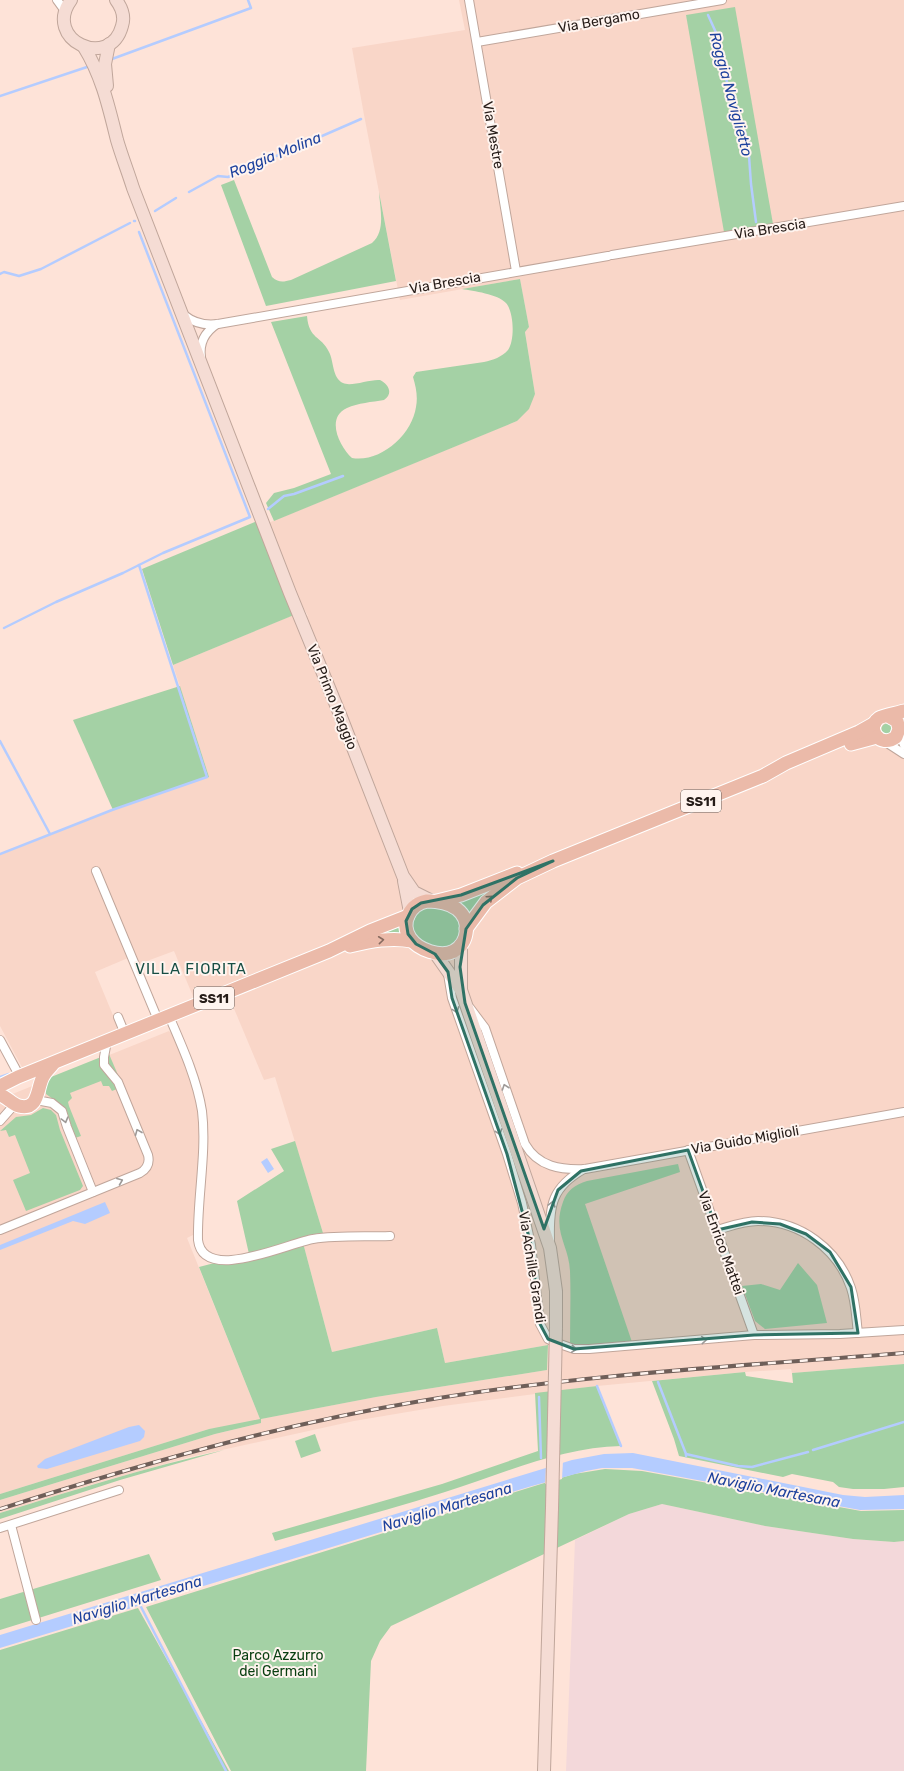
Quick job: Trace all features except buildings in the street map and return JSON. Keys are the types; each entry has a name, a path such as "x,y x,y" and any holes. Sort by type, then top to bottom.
{"main road":[{"path":"71,0 65,11 64,22 67,32 73,40 84,47 96,67 107,99"},
{"path":"84,47 98,48 109,44 118,35 123,24 122,11 116,0"},
{"path":"107,99 105,64 109,44"},
{"name":"Via Primo Maggio","path":"107,99 127,171 184,314 261,518 403,876 409,914"},
{"name":"SS11","path":"14,1078 325,953 409,914 419,904 461,895 496,880 552,861 763,776 786,763 859,732 875,723 880,718 904,711"},
{"path":"888,716 895,719 901,726"},
{"path":"875,723 874,731 880,739"},
{"name":"SS11","path":"763,776 789,770 860,740 893,740 901,726"},
{"name":"SS11","path":"461,944 465,936 466,929 479,910 492,896 517,878 552,861"},
{"name":"Via Primo Maggio","path":"403,876 414,892 434,901"},
{"path":"434,901 457,909 464,918 466,929"},
{"path":"409,914 406,929 412,941"},
{"name":"SS11","path":"325,953 376,940 395,939 412,941 418,946 435,954"},
{"path":"461,944 450,952 435,954 461,990"},
{"path":"461,944 461,990 550,1248 556,1291 552,1508 544,1771"},
{"name":"SS11","path":"37,1096 42,1077 55,1062"},
{"path":"28,1077 34,1081 37,1086 37,1096 32,1104 25,1106 9,1100 8,1090 14,1078 28,1077"}],"street":[{"path":"57,0 65,11"},
{"name":"Via Mestre","path":"470,0 516,271"},
{"name":"Via Bergamo","path":"477,42 722,0"},
{"name":"Via Brescia","path":"184,314 197,323 208,325 218,324 516,271 904,206"},
{"path":"201,359 200,351 204,338 212,327 218,324"},
{"path":"901,726 904,745"},
{"path":"880,739 904,754"},
{"path":"96,870 163,1018 191,1072 199,1097 202,1113 203,1135 198,1237 200,1248 205,1256 216,1260 233,1260 313,1239 390,1236"},
{"name":"Via Achille Grandi","path":"448,972 452,998 507,1154 522,1203 531,1245 538,1314 543,1331 548,1339 574,1350 754,1335 858,1333 904,1330"},
{"path":"465,1003 472,1010 484,1028 525,1144 530,1152 548,1165 570,1170 585,1169"},
{"path":"118,1017 125,1034"},
{"path":"0,1040 14,1078"},
{"path":"0,1230 93,1192 146,1168 149,1160 145,1148 118,1082 104,1065 107,1041"},
{"path":"37,1096 54,1104 62,1111 93,1192"},
{"path":"0,1121 9,1100"},
{"name":"Via Guido Miglioli","path":"585,1169 904,1112"},
{"name":"Via Enrico Mattei","path":"688,1150 754,1335"},
{"path":"550,1248 549,1222 552,1200 564,1183 585,1169"},
{"path":"717,1230 745,1222 773,1222 800,1230 817,1241 834,1257 846,1276 854,1301 858,1333"},
{"path":"0,1528 119,1490"},
{"path":"11,1525 36,1620"}],"highlighted area":[{"path":"553,861 517,878 483,905 466,929 460,967 465,1003 544,1229 558,1190 581,1171 688,1150 717,1230 752,1222 780,1224 806,1234 830,1252 851,1287 858,1333 754,1335 574,1349 548,1339 540,1324 531,1245 507,1154 452,998 448,972 435,954 416,944 408,934 406,921 412,909 421,903 461,895"}],"shaded area":[{"path":"459,0 904,0 904,1364 792,1373 791,1369 745,1372 597,1386 443,1406 354,1421 190,1457 87,1486 0,1513 0,1500 215,1434 261,1423 209,1429 0,1494 0,1099 169,1031 175,1037 197,1098 200,1135 195,1234 187,1238 260,1419 376,1397 547,1370 548,1345 445,1363 437,1328 332,1352 302,1239 323,1233 275,1077 264,1080 227,992 195,1001 174,951 139,964 135,955 95,972 120,1032 24,1071 0,1026 0,855 113,810 209,777 173,665 298,613 308,616 297,596 268,523 517,421 535,394 525,331 529,327 520,279 400,300 364,115 352,48 465,30"},
{"path":"662,1504 765,1526 853,1539 894,1542 904,1541 904,1771 566,1771 575,1540 629,1514"}],"green space":[{"path":"735,7 773,224 724,232 686,15"},
{"path":"234,180 272,277 281,282 291,280 372,243 381,226 379,192 396,281 266,306 221,185"},
{"path":"520,279 529,327 525,332 535,394 529,409 517,421 274,521 266,503 274,493 294,488 331,474 271,322 307,316 310,329 326,347 331,356 335,373 339,381 346,384 351,384 380,380 387,386 389,389 389,394 384,400 351,406 340,413 337,418 337,433 343,447 352,458 363,458 373,456 393,445 408,427 417,403 413,377 416,372 487,361 500,356 508,350 512,340 513,326 511,313 506,303 491,295 462,289"},
{"path":"257,521 294,615 173,665 142,569"},
{"path":"180,686 209,777 113,810 73,720"},
{"path":"885,724 889,724 891,725 891,733 885,734 882,731 882,727"},
{"path":"498,882 469,918 452,902"},
{"path":"428,906 449,910 460,920 461,934 452,946 440,949 420,941 411,928 414,914"},
{"path":"401,922 403,936 373,933"},
{"path":"109,1054 121,1082 108,1066 107,1056"},
{"path":"101,1057 117,1089 112,1091 109,1086 103,1086 101,1081 70,1093 72,1098 68,1102 69,1106 81,1136 75,1138 64,1107 46,1094 46,1079"},
{"path":"43,1108 51,1110 56,1115 60,1130 83,1186 80,1190 26,1211 13,1180 30,1173 15,1135 9,1137 6,1130 0,1131 16,1117 31,1115"},
{"path":"295,1141 323,1233 302,1239 332,1352 437,1328 445,1363 548,1345 547,1370 376,1397 261,1419 261,1423 215,1434 0,1500 0,1494 209,1429 260,1419 199,1267 249,1254 237,1201 284,1171 271,1149"},
{"path":"678,1164 680,1172 585,1204 632,1342 575,1347 570,1346 570,1271 559,1222 563,1202 567,1194 575,1186 587,1181"},
{"path":"798,1263 817,1285 827,1323 765,1329 755,1321 742,1286 761,1284 780,1290"},
{"path":"904,1364 904,1487 884,1489 853,1489 839,1487 833,1482 792,1474 783,1477 679,1456 652,1381 745,1372 746,1376 793,1383 792,1373"},
{"path":"597,1386 621,1446 576,1451 554,1456 424,1499 275,1541 272,1533 442,1484 538,1451 535,1393"},
{"path":"315,1434 321,1451 301,1458 295,1441"},
{"path":"224,1450 120,1480 0,1519 0,1513 83,1487 139,1471"},
{"name":"Parco Azzurro dei Germani","path":"605,1469 642,1471 861,1511 904,1510 904,1541 894,1542 853,1539 765,1526 662,1504 629,1514 391,1626 380,1641 371,1661 366,1771 231,1771 146,1607 574,1474"},
{"path":"149,1554 161,1580 0,1630 0,1599"},
{"path":"138,1608 229,1771 0,1771 0,1650"}],"water":[{"path":"267,1158 274,1169 268,1173 261,1162"},
{"path":"105,1202 110,1213 85,1224 73,1221 0,1250 0,1245"},
{"path":"139,1425 145,1431 144,1437 140,1441 47,1469 38,1468 37,1466 45,1459 129,1427"},
{"name":"Naviglio Martesana","path":"633,1453 843,1495 865,1497 904,1495 904,1509 860,1510 632,1468 602,1468 532,1486 0,1648 0,1635 572,1460 604,1454"}],"pier":[{"path":"563,1461 562,1479 545,1484 546,1466"}],"waterway":[{"path":"112,59 251,8 248,0"},
{"name":"Roggia Naviglietto","path":"708,15 718,37 726,79 748,142 756,222"},
{"path":"0,96 87,67"},
{"name":"Roggia Molina","path":"189,192 218,176 228,177 361,119"},
{"name":"Roggia Molina","path":"155,211 176,198"},
{"name":"Roggia Molina","path":"0,274 4,272 19,276 41,269 130,223"},
{"path":"4,628 56,602 123,573 163,553 250,517 139,232"},
{"path":"268,509 284,496 294,494 343,476"},
{"path":"0,854 112,810 207,777 139,565"},
{"path":"0,741 50,834"},
{"path":"0,1077 9,1074"},
{"path":"658,1382 686,1456"},
{"path":"597,1386 621,1446"},
{"path":"539,1397 541,1458"},
{"path":"813,1450 904,1422"},
{"name":"Naviglio Martesana","path":"686,1454 738,1466 752,1467 808,1452"},
{"name":"Naviglio Martesana","path":"139,1603 226,1771"}],"railway":[{"path":"0,1509 156,1462 261,1434 421,1401 601,1377 904,1353"}],"district":[{"name":"VILLA FIORITA","path":"191,969"}]}
